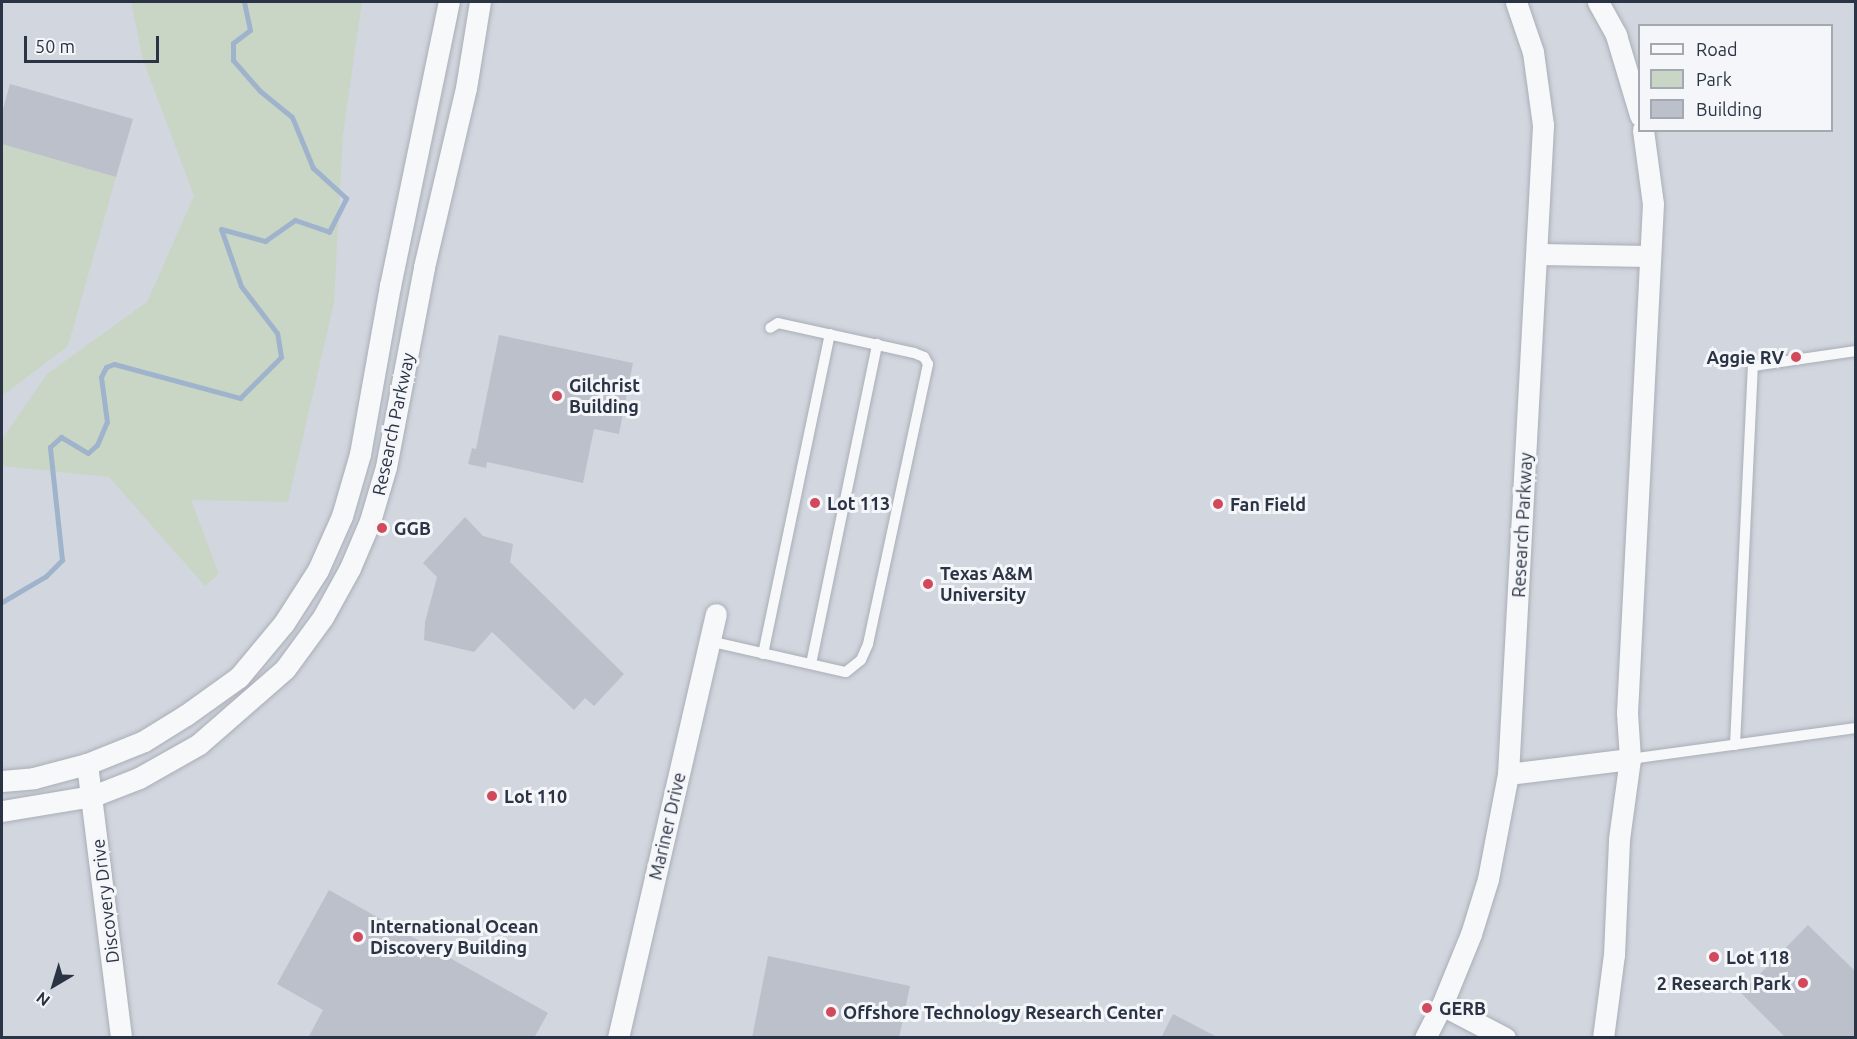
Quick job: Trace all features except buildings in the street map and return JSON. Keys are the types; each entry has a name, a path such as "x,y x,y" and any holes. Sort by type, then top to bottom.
{"street":[{"name":"Research Parkway","path":"2,781 34,778 87,764 144,741 186,716 238,677 284,623 318,570 342,516 360,454 390,286 449,2"},
{"name":"Research Parkway","path":"2,811 93,796 139,778 199,744 285,669 323,617 342,583 370,521 386,466 420,294 466,88 480,2"},
{"name":"Research Parkway","path":"1425,1038 1442,1005 1471,934 1488,879 1508,774 1543,124 1533,52 1516,2"},
{"path":"1598,2 1616,35 1638,108"},
{"path":"1603,1038 1614,955 1619,839 1630,759 1627,713 1653,204 1643,132"},
{"path":"1537,254 1650,256"},
{"path":"390,286 420,294"},
{"path":"318,570 342,583"},
{"name":"Mariner Drive","path":"618,1038 716,614"},
{"path":"1508,774 1630,759"},
{"name":"Discovery Drive","path":"87,764 93,796 121,1038"},
{"path":"1442,1005 1505,1038"}],"lane":[{"path":"709,641 846,672 861,660 868,644 928,364 924,357 915,353 778,323 770,327"},
{"path":"763,654 830,334"},
{"path":"811,664 876,344"},
{"path":"1735,745 1753,366 1856,351"},
{"path":"1630,759 1856,728"}],"shaded area":[{"name":"Texas A&M University","path":"2,2 1855,2 1855,1037 2,1037"}],"green space":[{"path":"131,2 362,2 343,134 334,303 288,502 191,500 219,574 205,586 109,477 2,466 2,439 47,374 147,302 194,196 143,60"},
{"path":"2,144 116,177 68,346 2,396"}],"waterway":[{"path":"2,602 46,576 62,560 50,447 61,437 88,453 97,445 107,422 101,377 106,367 114,364 240,398 281,357 277,333 241,286 221,229 265,241 295,220 329,232 346,198 313,168 292,117 260,91 233,60 233,43 250,30 244,2"}],"place":[{"name":"Aggie RV","path":"1796,357"},
{"name":"Gilchrist Building","path":"557,396"},
{"name":"Lot 113","path":"815,503"},
{"name":"Fan Field","path":"1218,504"},
{"name":"GGB","path":"382,528"},
{"name":"Texas A&M University","path":"928,584"},
{"name":"Lot 110","path":"492,796"},
{"name":"International Ocean Discovery Building","path":"358,937"},
{"name":"Lot 118","path":"1714,957"},
{"name":"2 Research Park","path":"1803,983"},
{"name":"GERB","path":"1427,1008"},
{"name":"Offshore Technology Research Center","path":"831,1012"}]}
